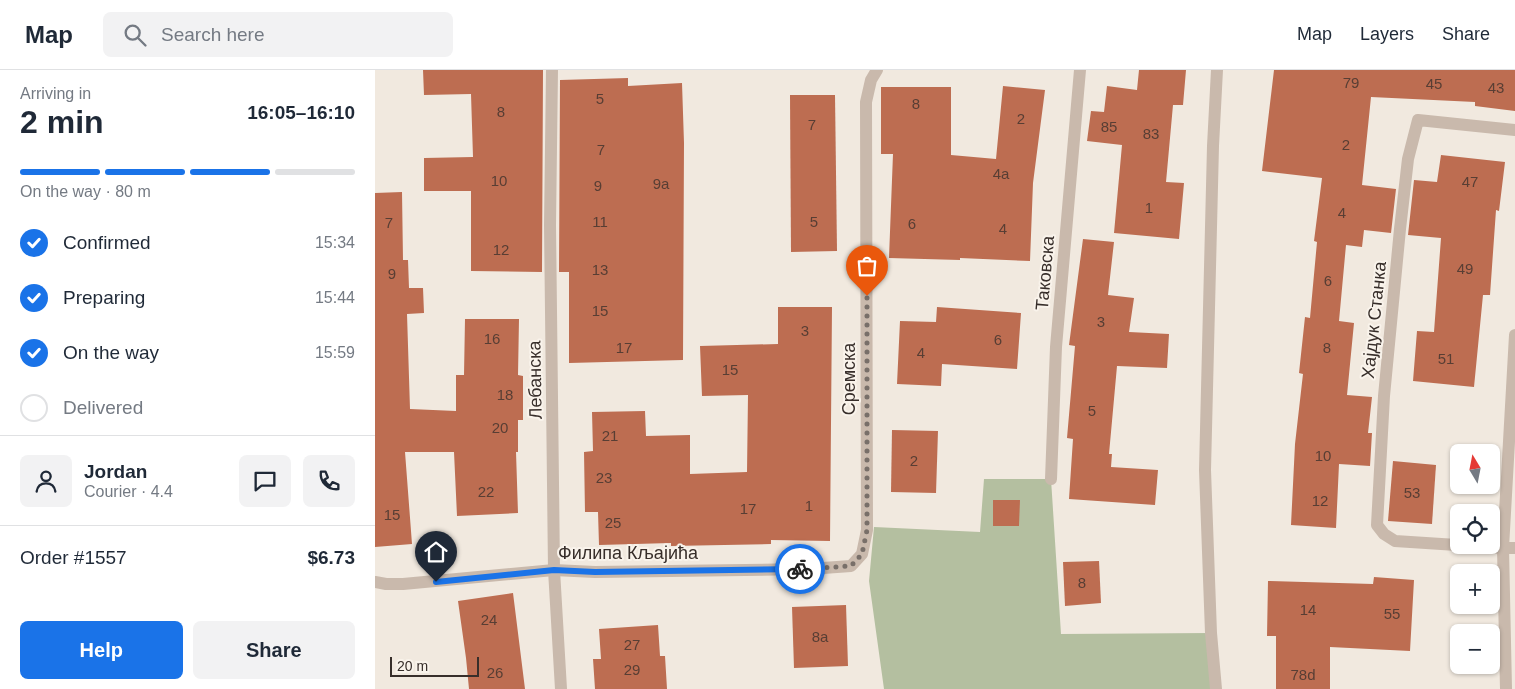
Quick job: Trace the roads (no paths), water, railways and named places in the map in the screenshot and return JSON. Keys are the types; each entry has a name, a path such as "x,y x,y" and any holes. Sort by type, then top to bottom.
{"street":[{"name":"Лебанска","path":"552,70 550,226 554,570 561,689"},
{"name":"Сремска","path":"851,566 862,554 867,530 866,102 871,80 877,70"},
{"name":"Таковска","path":"1051,479 1056,347 1080,70"},
{"path":"1216,689 1211,633 1205,470 1213,146 1217,70"},
{"name":"Хајдук Станка","path":"1509,548 1395,541 1384,534 1377,525 1384,396 1397,258 1408,159 1418,120 1515,130"},
{"path":"1506,689 1515,335"},
{"name":"Филипа Кљајића","path":"375,582 403,584 554,570 595,572 770,570 851,566"}]}
